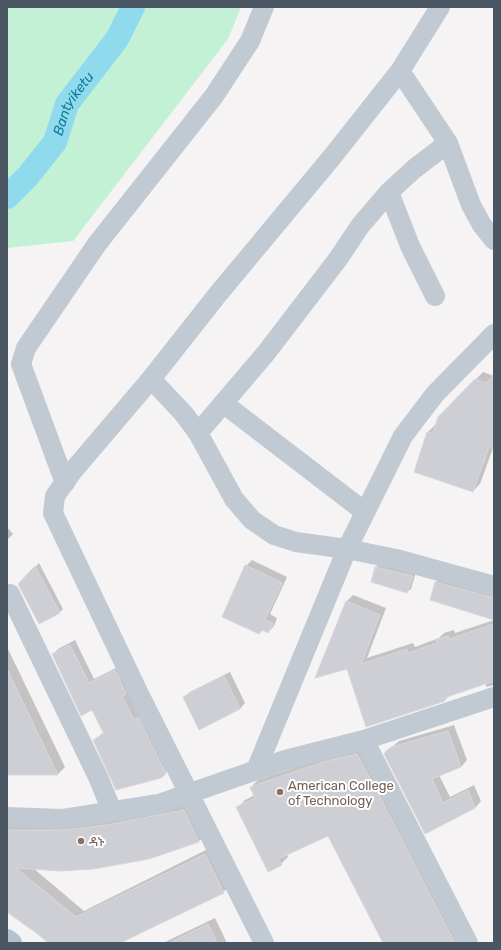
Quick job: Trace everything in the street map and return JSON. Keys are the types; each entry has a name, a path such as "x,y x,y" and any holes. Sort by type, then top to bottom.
{"main road":[{"path":"7,940 11,943"}],"street":[{"path":"65,483 21,364 26,348 97,244 214,96 250,41 264,7"},
{"path":"264,943 139,694 53,513 55,496 72,472 151,379 218,294 332,157 400,71 440,7"},
{"path":"400,71 448,143 471,205 482,225 494,240"},
{"path":"198,433 266,353 338,259 360,226 389,192 414,169 448,143"},
{"path":"389,192 410,246 435,296"},
{"path":"256,770 347,548 403,436 435,394 494,334"},
{"path":"151,379 184,414 198,433 234,499 252,520 274,535 296,542 347,548 396,559 494,586"},
{"path":"223,403 365,512"},
{"path":"10,594 98,777 112,811"},
{"path":"7,817 63,819 159,804 285,760 364,740 494,697"},
{"path":"364,740 468,943"}],"green space":[{"path":"7,7 241,7 228,39 73,241 7,248"}],"building":[{"path":"494,375 494,449 489,447 473,492 414,472 427,432 433,433 438,417 475,379 486,383"},
{"path":"245,565 282,583 265,620 273,623 268,633 262,630 259,634 222,617"},
{"path":"35,566 60,613 39,624 18,584"},
{"path":"375,567 413,576 407,593 371,582"},
{"path":"435,582 494,598 494,620 430,600"},
{"path":"346,601 380,615 361,664 407,649 408,653 437,643 436,640 448,636 449,639 494,624 494,681 444,698 445,701 366,727 347,669 315,678"},
{"path":"70,645 89,683 115,670 126,694 122,696 134,720 138,717 166,774 161,778 116,790 93,740 104,734 92,710 81,716 52,654"},
{"path":"7,669 58,775 7,775"},
{"path":"224,676 240,709 199,730 183,697"},
{"path":"448,731 461,767 432,779 443,803 468,790 475,808 425,834 384,754 391,747"},
{"path":"357,754 455,943 383,943 328,836 278,859 282,865 268,872 236,807 255,798 250,787 323,762"},
{"path":"184,810 199,842 149,859 94,869 60,871 16,868 76,917 205,854 224,893 120,943 48,943 7,912 7,830 65,830 107,825"},
{"path":"208,924 217,943 169,943"}],"waterway":[{"name":"Bantyiketu","path":"7,197 28,176 55,142 67,104 117,39 133,7"}],"place":[{"name":"American College of Technology","path":"280,792"},
{"name":"ዳኑ","path":"81,841"}]}
